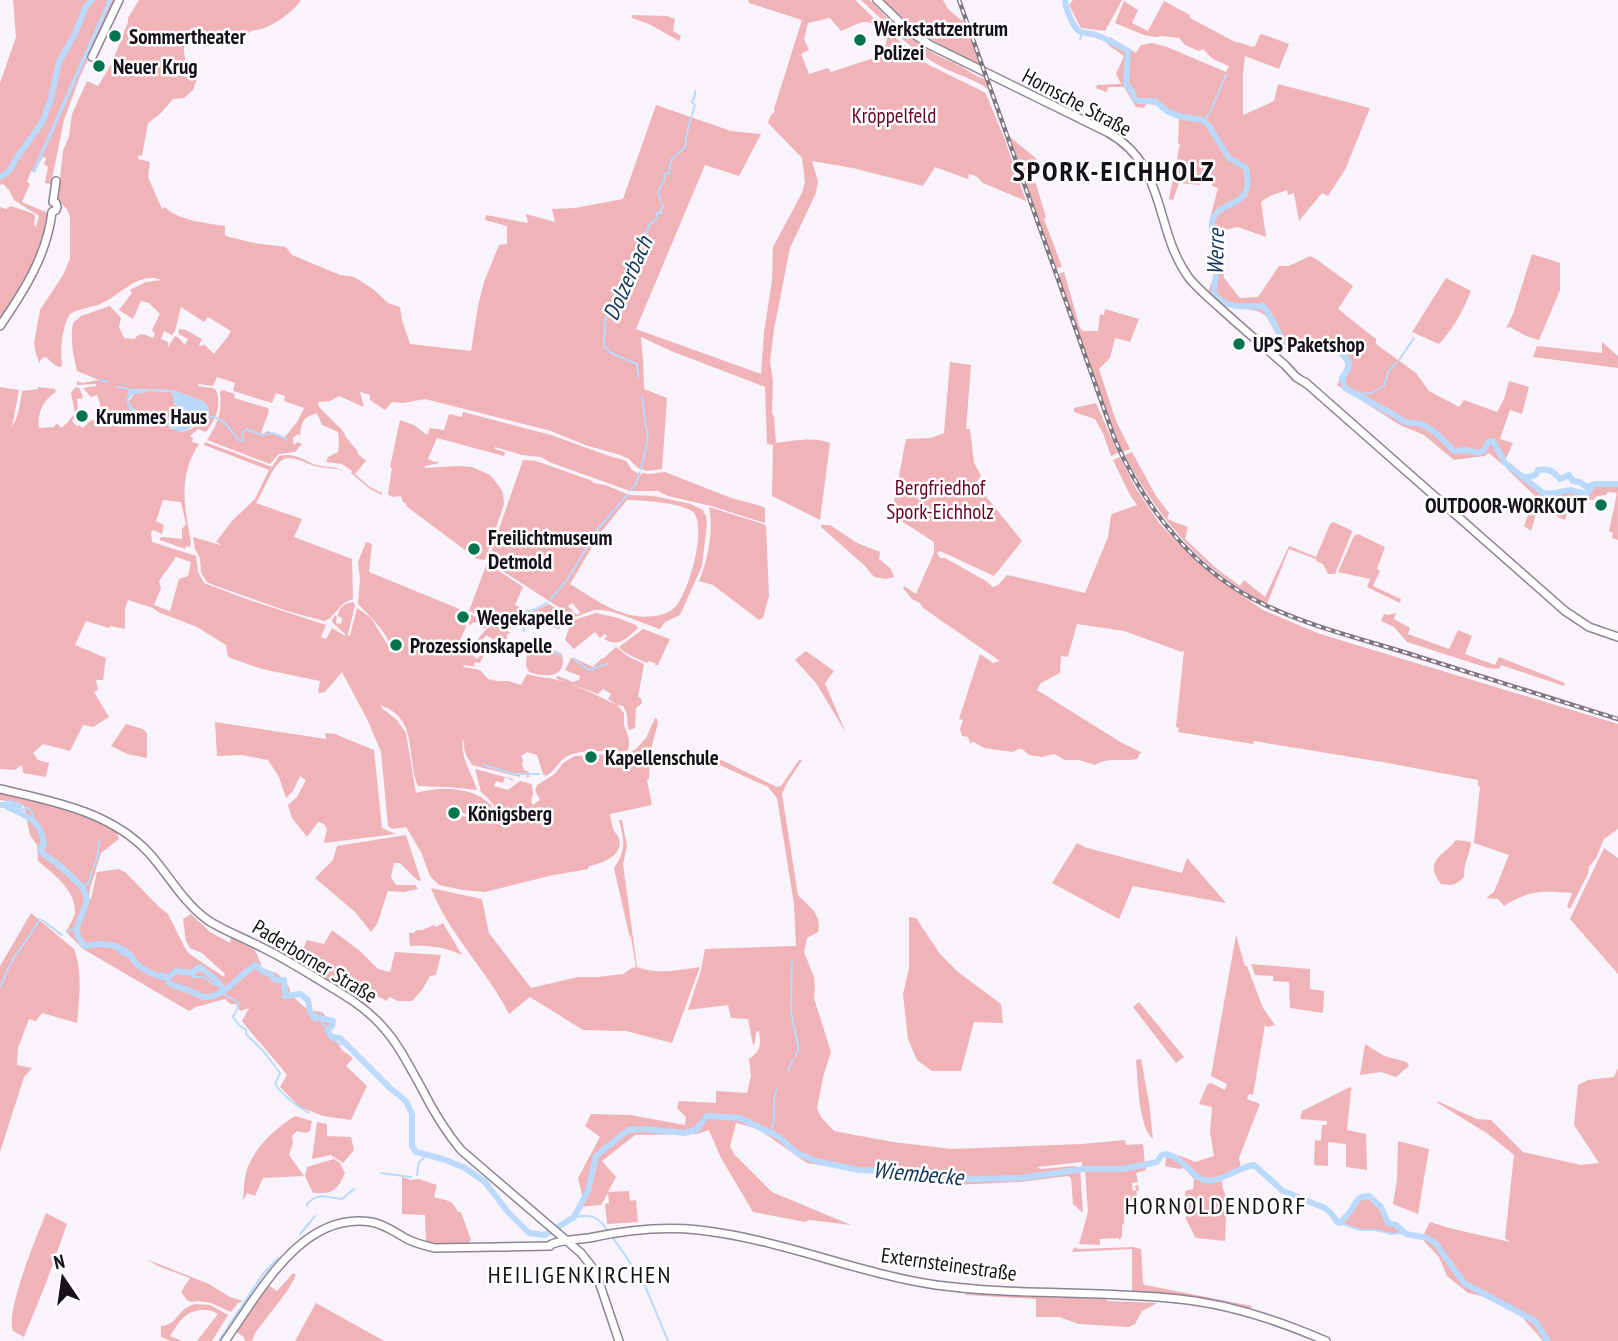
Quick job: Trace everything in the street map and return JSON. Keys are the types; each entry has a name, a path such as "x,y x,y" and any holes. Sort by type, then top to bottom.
{"main road":[{"path":"92,57 119,0"},
{"name":"Hornsche Straße","path":"877,0 908,30 936,49 1107,132 1126,145 1146,170 1178,258 1202,292 1565,611 1589,627 1618,638"},
{"path":"0,326 36,266 52,212 57,207 53,202 55,181"},
{"name":"Paderborner Straße","path":"0,789 88,813 123,831 151,856 198,913 271,951 368,1012 388,1032 455,1142 581,1253 592,1267 619,1341"},
{"name":"Externsteinestraße","path":"225,1341 291,1251 337,1224 358,1221 377,1223 409,1240 435,1248 559,1246 567,1241 641,1229 671,1228 728,1234 917,1282 1037,1293 1133,1295 1202,1302 1274,1321 1326,1341"},
{"path":"581,1253 582,1245 589,1238"}],"green space":[{"path":"13,0 114,0 64,120 51,184 45,183 48,167 44,164 46,158 43,157 34,172 31,171 27,182 30,184 22,202 48,213 41,242 30,269 0,319 0,207 6,209 11,206 34,214 36,227 39,216 14,200 9,190 3,184 0,185 0,83 16,37"},
{"path":"139,0 301,0 278,21 248,34 185,36 187,72 199,73 193,90 184,98 173,99 148,123 142,156 139,155 138,159 150,162 148,177 162,209 165,207 193,221 225,226 225,235 229,237 286,247 292,255 340,275 354,277 388,303 400,307 410,344 471,351 484,282 499,245 507,244 507,226 485,220 486,215 528,223 526,214 555,222 552,209 575,208 623,199 656,105 731,131 761,134 739,176 705,165 636,329 761,374 772,281 773,247 802,193 805,182 802,158 768,123 775,112 802,20 749,3 748,0 855,0 886,30 883,32 868,22 863,22 841,31 830,18 808,23 804,39 809,50 801,54 809,74 828,68 831,72 883,55 887,39 885,36 891,34 927,64 986,94 1026,201 983,183 976,176 969,174 968,179 935,167 923,186 853,168 812,161 818,181 816,193 790,248 770,362 776,443 810,439 830,443 820,520 772,496 773,445 767,444 765,387 641,337 644,389 667,398 662,469 647,471 620,455 551,431 425,399 392,402 385,410 370,400 370,395 360,392 364,407 339,396 330,401 318,402 319,407 342,430 366,461 355,474 382,495 370,489 342,464 326,462 328,457 338,452 338,432 322,425 317,413 302,423 300,436 298,434 293,438 294,445 298,442 302,444 295,452 279,454 270,464 207,440 218,418 222,390 235,394 234,398 268,408 261,433 263,434 267,431 285,437 304,408 284,401 285,396 276,393 272,403 233,391 235,383 217,377 213,386 198,384 216,390 218,407 206,432 198,429 190,436 193,438 192,442 199,444 192,456 185,480 190,547 186,546 185,549 160,540 163,537 182,539 182,529 186,524 181,502 163,500 156,521 164,525 162,534 153,530 152,542 196,556 198,572 204,583 326,625 321,637 326,639 332,628 345,636 332,620 335,615 336,623 341,624 342,618 338,616 340,610 345,604 353,602 355,605 348,635 350,636 357,608 371,618 389,651 393,652 383,632 374,620 358,604 358,562 366,542 372,544 369,572 462,610 466,627 459,648 477,659 485,650 480,663 475,662 474,666 479,667 463,667 480,670 488,679 521,685 527,674 557,680 617,705 624,713 624,725 629,739 627,751 588,751 573,754 563,759 546,776 537,755 527,752 521,756 524,770 529,772 527,778 526,774 520,774 520,777 472,765 463,740 465,759 477,790 418,786 406,729 393,711 380,705 397,720 406,733 416,793 456,789 476,795 492,806 490,813 482,819 455,811 451,819 460,820 461,816 485,821 492,814 494,806 481,792 475,769 513,779 505,777 503,783 496,781 494,786 508,790 520,781 532,784 533,805 540,800 535,790 537,785 555,774 563,763 575,756 629,753 646,738 655,718 657,719 647,780 652,805 610,814 620,843 612,857 589,866 588,869 485,892 439,885 430,876 421,852 406,827 392,829 388,826 381,752 342,672 325,692 318,693 320,681 262,669 228,657 226,645 197,627 128,600 125,629 109,628 86,621 75,645 106,658 103,680 96,680 98,690 94,692 109,717 93,727 83,725 70,751 43,744 33,753 38,760 49,763 46,777 23,773 22,765 15,770 0,769 0,387 19,390 12,427 18,414 22,391 38,387 55,389 56,392 42,407 39,428 54,427 58,424 61,428 67,423 75,413 71,392 76,387 80,389 83,398 77,399 78,413 72,421 83,428 91,420 99,421 100,403 97,395 91,397 83,388 96,384 77,385 77,381 82,383 99,380 77,371 72,347 73,323 81,316 110,306 121,318 119,327 124,338 135,339 143,334 153,338 155,334 152,330 160,314 149,303 141,301 133,319 119,310 132,293 130,290 146,282 162,280 153,278 138,281 102,303 70,314 62,338 61,367 44,357 40,364 36,354 34,343 40,310 70,259 70,217 58,197 63,151 69,136 72,114 87,81 98,86 112,63 128,18","holes":["181,307 204,322 208,317 231,331 214,354 204,344 199,345 202,339 186,330 178,331 180,336 188,339 185,345 175,336 168,347 168,342 161,339 164,331 172,335 175,331","129,389 173,390 205,402 209,410 205,421 182,432 170,428 167,422 155,423 128,407","176,557 191,562 188,576 179,579 170,611 154,605 161,588 159,581"]},
{"name":"Kröppelfeld","path":"861,0 870,0 900,30 926,49 985,79 988,89 923,56"},
{"name":"Kröppelfeld","path":"884,0 943,0 948,9 963,20 980,65 929,37"},
{"path":"1073,0 1122,0 1105,31 1081,28 1069,5"},
{"path":"1124,1 1138,10 1132,23 1148,31 1164,1 1237,43 1255,46 1262,34 1289,44 1279,69 1245,56 1243,115 1274,101 1278,84 1370,108 1345,170 1328,196 1322,193 1299,221 1294,193 1288,195 1287,190 1261,202 1266,237 1238,227 1218,231 1224,278 1240,298 1258,297 1279,266 1289,266 1310,256 1353,286 1338,309 1376,339 1376,344 1416,373 1429,391 1459,407 1464,400 1497,412 1509,381 1529,387 1522,414 1510,410 1500,439 1513,443 1503,465 1489,453 1454,460 1424,435 1400,425 1337,385 1346,365 1334,350 1328,347 1285,349 1266,316 1258,311 1223,305 1208,292 1215,269 1209,223 1218,188 1212,186 1210,171 1202,171 1200,185 1179,183 1173,200 1169,199 1180,144 1179,119 1156,105 1136,107 1124,87 1109,87 1106,92 1096,88 1097,85 1121,84 1116,74 1124,56 1107,44 1110,37 1136,53 1141,45 1152,43 1226,72 1229,66 1213,59 1203,49 1199,51 1185,45 1179,38 1144,35 1115,23"},
{"path":"632,15 667,16 675,19 673,31 681,36 679,41 632,18"},
{"path":"1010,137 1037,159 1027,177 1036,184 1046,217 1044,219 1062,267 1056,268"},
{"path":"1532,254 1560,263 1560,290 1539,340 1510,327 1506,328"},
{"path":"1064,272 1083,331 1098,331 1100,314 1104,315 1105,309 1139,319 1130,342 1115,338 1110,358 1099,369 1116,421 1130,449 1123,452 1058,274"},
{"path":"1446,278 1471,291 1458,319 1439,344 1412,332"},
{"path":"1602,342 1618,356 1618,368 1533,357 1537,346 1602,353"},
{"name":"Bergfriedhof Spork-Eichholz","path":"950,362 971,365 966,429 970,429 974,463 981,475 976,484 1022,541 994,576 940,551 937,553 940,558 945,558 993,587 1007,575 1085,593 1108,537 1112,514 1137,505 1113,460 1120,457 1135,487 1159,523 1225,584 1263,610 1320,634 1618,724 1618,829 1604,839 1570,909 1567,907 1572,893 1537,892 1504,906 1498,899 1486,898 1494,892 1509,855 1474,843 1480,787 1478,780 1254,741 1253,744 1178,732 1179,728 1176,727 1184,651 1124,631 1077,624 1068,657 1061,656 1060,673 1041,683 1037,690 1141,752 1137,759 1110,760 1095,765 1079,760 1065,760 1054,754 1042,757 1029,755 1022,749 1013,752 984,748 974,742 970,743 968,737 962,736 960,729 963,720 959,719 980,654 993,663 1000,661 923,608 903,588 904,586 916,594 934,553 934,542 892,515 896,506 893,506 906,439 931,438 944,433"},
{"path":"150,391 171,392 174,404 180,408 178,413 156,421 147,418 128,402 134,394"},
{"path":"1096,403 1118,453 1111,456 1095,419 1074,412 1074,408"},
{"path":"463,412 551,435 624,460 632,470 641,475 665,472 731,498 761,506 765,508 765,523 658,491 630,491 541,457 495,447 505,452 504,456 437,438 428,459 439,463 425,468 472,467 490,475 503,493 504,504 485,560 477,559 406,506 401,496 392,497 388,494 390,467 400,420 414,425 427,435 430,428 444,430 449,414 462,417"},
{"path":"205,442 272,467 279,456 289,455 343,471 315,466 292,458 283,459 274,469 256,503 302,519 294,537 352,559 353,599 344,603 329,619 324,621 287,611 207,582 201,573 200,558 193,537 220,545 216,542 232,521 255,499 269,470 204,445"},
{"path":"1132,452 1156,496 1169,513 1167,519 1188,527 1185,539 1240,586 1244,580 1265,597 1289,546 1316,557 1333,522 1352,532 1335,574 1328,574 1323,564 1316,559 1289,549 1267,604 1243,590 1202,559 1167,521 1124,455"},
{"path":"523,460 536,461 630,495 654,496 691,504 703,510 706,516 702,566 680,615 665,622 660,629 602,610 574,617 572,616 575,613 578,615 580,612 572,603 568,606 574,612 571,615 501,570 493,562 491,552","holes":["627,500 682,507 694,513 697,521 697,547 690,578 679,602 669,612 661,615 642,617 620,612 570,584 601,532"]},
{"path":"1510,463 1545,492 1572,491 1587,494 1595,481 1618,481 1618,540 1612,538 1613,533 1609,531 1617,493 1608,492 1593,500 1572,498 1565,520 1538,508 1531,531 1524,526 1535,496 1506,468"},
{"path":"709,507 766,525 769,596 763,618 759,620 713,585 699,581 709,544"},
{"path":"821,525 830,525 857,543 880,552 879,559 891,569 894,577 874,577"},
{"path":"1358,534 1385,547 1377,569 1380,571 1373,586 1401,599 1400,603 1367,587 1370,579 1338,572 1354,536"},
{"path":"487,563 523,587 515,605 523,609 517,616 512,617 511,629 469,611"},
{"path":"549,604 562,612 558,618 562,623 559,629 541,624 540,615 535,614 531,624 523,627 523,612"},
{"path":"596,613 618,618 638,628 618,642 609,642 604,639 607,636 605,634 600,638 595,632 574,649 565,640 568,626 574,620"},
{"path":"1396,613 1394,619 1410,628 1408,634 1449,649 1458,630 1472,636 1465,654 1495,665 1499,657 1565,683 1564,686 1501,665 1499,669 1488,668 1407,642 1394,627 1381,621 1384,614"},
{"path":"467,616 485,618 511,633 507,634 507,639 502,639 501,650 497,645 497,637 494,640 486,635 481,643 478,639 488,627 484,629 479,622 470,626"},
{"path":"643,629 670,639 658,665 640,660 619,647"},
{"path":"616,647 644,664 638,697 642,703 636,708 635,728 628,729 627,714 623,706 608,699 611,694 603,689 598,694 556,677 573,682 579,680 580,676 565,670 571,658 593,667"},
{"path":"547,649 562,654 562,668 548,675 529,672 526,666 527,654"},
{"path":"806,651 834,671 825,683 846,733 816,683 795,660"},
{"path":"215,722 326,739 325,733 335,734 374,750 382,828 396,834 324,843 327,829 324,824 318,822 307,837 292,818 288,805 297,797 306,780 300,776 293,791 286,798 279,777 268,760 242,755 217,756"},
{"path":"126,724 143,729 147,733 147,758 127,754 111,746"},
{"path":"703,751 777,787 781,786 799,760 802,760 782,794 798,895 818,919 818,932 807,938 804,952 814,977 814,998 831,1052 817,1108 821,1117 834,1131 952,1149 1125,1140 1126,1145 1143,1144 1145,1164 1122,1168 1082,1168 1082,1162 1037,1167 1080,1168 1083,1213 1073,1204 1071,1178 1068,1176 1020,1182 952,1185 807,1163 758,1129 736,1123 730,1146 734,1154 772,1192 851,1225 809,1220 805,1222 753,1212 721,1158 709,1130 696,1134 635,1135 602,1161 616,1177 608,1192 629,1191 630,1201 636,1200 638,1222 607,1224 605,1204 609,1203 608,1193 601,1205 578,1207 583,1199 578,1178 600,1137 585,1126 591,1114 630,1115 685,1125 686,1117 677,1108 679,1101 716,1103 716,1091 747,1093 751,1076 749,1059 759,1047 759,1031 756,1032 753,1045 748,1019 731,1018 728,1005 688,1010 705,949 796,946 794,904 777,798 768,787 702,757"},
{"path":"0,792 80,813 116,830 119,839 101,853 89,898 91,899 97,872 119,869 168,914 191,955 224,977 225,974 202,953 190,948 186,941 183,919 191,914 210,932 230,943 231,938 255,950 260,967 278,974 289,987 291,995 308,1010 322,1012 331,1022 331,1032 342,1050 353,1058 346,1066 367,1086 351,1120 323,1116 300,1107 280,1087 287,1075 242,1021 249,1008 240,1011 236,1004 230,1004 225,999 189,1011 83,949 66,932 75,913 74,903 62,882 38,861 37,845 30,835 24,806 0,800"},
{"path":"619,820 622,820 627,846 623,864 637,967 660,971 700,967 672,1043 626,1031 583,1030 530,997 509,1014 448,921 431,888 482,899 489,933 531,988 578,977 623,974 636,967 614,868 623,844"},
{"path":"406,835 421,881 400,863 394,863 391,877 396,885 415,885 418,889 388,891 377,924 371,932 355,912 315,878 333,860 337,846"},
{"path":"1456,840 1471,842 1464,877 1454,884 1441,884 1434,864"},
{"path":"1077,843 1182,873 1187,858 1226,903 1133,886 1119,919 1052,883"},
{"path":"1604,848 1618,858 1618,974 1570,919"},
{"path":"31,913 74,949 79,976 77,1023 42,1013 36,1021 29,1019 18,1048 17,1065 32,1068 24,1077 0,1152 0,966"},
{"path":"909,917 916,918 940,954 958,972 1001,1004 1003,1023 974,1022 961,1071 932,1071 917,1060 908,1039 903,994 909,969"},
{"path":"443,923 462,955 436,947 410,946 409,933"},
{"path":"332,930 378,969 390,972 395,952 441,955 436,975 430,976 412,1001 398,1001 389,997 387,1001 367,991 362,991 359,1000 272,948 299,958 307,940 324,944"},
{"path":"1236,935 1245,966 1263,1008 1275,1025 1265,1025 1253,1095 1249,1094 1247,1099 1260,1104 1239,1158 1241,1170 1222,1180 1227,1199 1225,1241 1195,1237 1186,1219 1185,1191 1193,1189 1194,1179 1184,1168 1165,1166 1166,1157 1173,1155 1195,1162 1214,1156 1210,1132 1212,1107 1199,1104 1207,1085 1211,1083 1225,1090 1227,1084 1211,1076"},
{"path":"1251,964 1310,969 1310,989 1324,991 1323,1013 1290,1008 1289,982 1273,981 1273,976 1255,975"},
{"path":"1139,1002 1184,1057 1176,1063 1133,1007"},
{"path":"1365,1044 1384,1056 1407,1062 1409,1066 1396,1077 1381,1072 1360,1075"},
{"path":"1141,1059 1153,1139 1144,1124 1140,1102 1136,1060"},
{"path":"1618,1068 1618,1341 1543,1341 1522,1317 1481,1296 1468,1293 1447,1276 1439,1257 1424,1241 1427,1236 1424,1234 1430,1222 1510,1242 1505,1238 1514,1155 1488,1134 1437,1101 1477,1119 1491,1120 1523,1152 1581,1165 1599,1163 1574,1125 1578,1085 1588,1080 1614,1077"},
{"path":"1350,1087 1352,1089 1347,1130 1366,1134 1367,1170 1346,1167 1346,1144 1328,1142 1328,1166 1314,1165 1315,1140 1321,1140 1322,1125 1327,1125 1327,1121 1300,1119 1302,1111"},
{"path":"295,1116 312,1121 310,1131 297,1131 292,1136 289,1155 304,1176 263,1178 255,1196 247,1193 243,1201 244,1182 251,1160 271,1135"},
{"path":"317,1122 327,1124 327,1136 351,1137 354,1150 343,1163 331,1155 312,1159"},
{"path":"1398,1141 1429,1149 1418,1214 1393,1204"},
{"path":"334,1159 340,1163 345,1173 339,1184 330,1192 313,1193 305,1176 307,1167"},
{"path":"1146,1167 1146,1170 1136,1173 1138,1182 1132,1183 1133,1191 1138,1185 1138,1199 1126,1202 1129,1207 1124,1212 1120,1240 1100,1239 1100,1245 1079,1244 1088,1212 1085,1170 1130,1170"},
{"path":"402,1177 437,1185 434,1197 449,1201 461,1212 471,1240 468,1243 448,1246 426,1244 425,1215 402,1214"},
{"path":"1367,1196 1380,1208 1387,1225 1393,1224 1401,1233 1360,1230 1341,1222 1352,1213 1360,1197"},
{"path":"46,1213 67,1224 24,1337 13,1331 14,1307 23,1273"},
{"path":"1074,1248 1141,1249 1145,1285 1252,1306 1250,1310 1197,1299 1132,1291 1132,1249 1072,1252"},
{"path":"146,1259 209,1284 230,1297 243,1301 231,1312 211,1303 191,1302 181,1292 190,1278"},
{"path":"293,1273 296,1275 288,1290 255,1333 252,1341 245,1341 244,1337 235,1331 267,1284 277,1291"},
{"path":"965,1291 1157,1303 1142,1311 1135,1324 1129,1327 1079,1324 1059,1317 1036,1317 1036,1299 966,1295"},
{"path":"316,1303 384,1341 295,1341"},
{"path":"195,1304 210,1305 228,1315 212,1341 197,1341 218,1314 208,1310 195,1311 182,1319 170,1336 182,1341 161,1337 161,1326 171,1323 184,1309"}],"water":[{"path":"129,389 173,390 205,402 209,410 205,421 179,432 168,426 167,422 151,421 133,413 127,403","holes":["150,391 171,392 174,402 180,408 178,413 164,419 154,420 145,416 128,400 132,395"]}],"waterway":[{"path":"0,177 9,171 43,121 59,62 75,34 85,8 92,0"},
{"path":"34,171 110,0"},
{"name":"Werre","path":"1065,0 1070,17 1079,31 1094,34 1128,51 1126,84 1135,99 1155,101 1178,116 1202,120 1209,126 1229,158 1246,168 1246,191 1241,198 1221,209 1212,222 1217,260 1214,293 1219,298 1230,305 1263,306 1281,339 1287,344 1300,346 1333,343 1349,362 1342,378 1345,388 1404,421 1427,427 1454,451 1479,453 1488,442 1493,441 1505,463 1543,493 1570,490 1586,494 1593,486"},
{"path":"1080,40 1082,32"},
{"path":"1204,121 1226,75"},
{"name":"Dolzerbach","path":"660,200 658,191 665,179 664,175 669,173 671,160 686,146 687,131 695,105 692,102 695,91"},
{"name":"Dolzerbach","path":"639,377 637,364 611,353 604,346 605,321 641,245 644,233 658,217 656,213 661,213 662,203"},
{"path":"1399,360 1414,338"},
{"path":"1357,394 1372,393 1384,386 1388,372 1397,362"},
{"path":"100,380 108,382"},
{"path":"118,387 129,389"},
{"name":"Dolzerbach","path":"641,469 648,439 642,396"},
{"path":"207,416 224,422 240,441 243,440 242,434 246,429 261,435"},
{"path":"263,435 273,433 287,439"},
{"name":"Werre","path":"1523,477 1532,476 1538,470 1549,470 1560,479 1569,475 1573,481 1586,487 1618,484"},
{"name":"Dolzerbach","path":"629,491 635,486 640,472"},
{"name":"Dolzerbach","path":"549,601 568,579 598,529 627,495"},
{"name":"Dolzerbach","path":"524,631 522,612 534,610 547,603"},
{"path":"541,644 544,650 561,656"},
{"path":"573,659 589,670 607,664"},
{"path":"484,765 514,774 539,774"},
{"path":"5,805 10,803 20,806"},
{"path":"0,805 36,823 42,836 44,845 40,848 43,853 83,889 86,904 77,931 85,946 113,945 127,952 143,968 164,977 176,971 192,973 200,967 224,990"},
{"path":"20,811 30,809 33,819"},
{"path":"94,867 99,841"},
{"path":"80,887 89,883 92,870"},
{"path":"0,987 13,960 40,919"},
{"path":"42,920 62,935"},
{"path":"68,933 76,928"},
{"path":"115,945 121,954 132,956"},
{"path":"792,961 791,1012 798,1045 795,1056"},
{"name":"Wiembecke","path":"168,982 198,995 211,997 225,990 256,965 276,980 284,980 285,996 300,994 308,1000 310,1012 316,1017 333,1021 328,1032 332,1037 340,1038 406,1101 412,1114 412,1146 416,1152 465,1168 485,1182 508,1212 529,1233 545,1235 574,1217 588,1191 596,1156 628,1130 684,1133 696,1130 707,1116 740,1118 779,1137 797,1153 816,1161 859,1170 891,1171 941,1180 1021,1178 1084,1169 1123,1169 1157,1162 1162,1155 1167,1154 1204,1180 1218,1179 1254,1165 1283,1191 1325,1208 1340,1223 1358,1199 1369,1196 1381,1207 1388,1223 1396,1225 1406,1234 1428,1238 1436,1244 1464,1283 1535,1321 1548,1341"},
{"path":"158,975 163,973 166,977"},
{"path":"192,973 193,977 204,977 213,984 219,984"},
{"path":"222,993 239,1003 233,1017 280,1073 275,1084 282,1093 309,1113"},
{"path":"310,1012 316,1021 318,1017"},
{"path":"321,1019 323,1025 329,1029"},
{"path":"332,1037 340,1044 343,1043"},
{"path":"788,1070 793,1060"},
{"path":"770,1132 777,1089"},
{"path":"417,1175 419,1162 425,1154"},
{"path":"381,1173 411,1177"},
{"path":"307,1206 320,1196 342,1199 354,1189"},
{"path":"300,1234 315,1216"},
{"path":"574,1217 594,1217 607,1230"},
{"name":"Wiembecke","path":"1340,1223 1360,1230 1403,1233"},
{"path":"613,1238 643,1281 668,1341"},
{"path":"219,1341 263,1274 278,1258"}],"railway":[{"path":"959,0 1115,440 1141,490 1175,536 1216,575 1282,613 1618,719"}],"place":[{"name":"Sommertheater","path":"115,36"},
{"name":"Werkstattzentrum Polizei","path":"860,40"},
{"name":"Neuer Krug","path":"99,66"},
{"name":"UPS Paketshop","path":"1239,344"},
{"name":"Krummes Haus","path":"82,416"},
{"name":"OUTDOOR-WORKOUT","path":"1601,505"},
{"name":"Freilichtmuseum Detmold","path":"474,549"},
{"name":"Wegekapelle","path":"463,617"},
{"name":"Prozessionskapelle","path":"396,645"},
{"name":"Kapellenschule","path":"591,757"},
{"name":"Königsberg","path":"454,813"}],"district":[{"name":"SPORK-EICHHOLZ","path":"1114,170"},
{"name":"HORNOLDENDORF","path":"1216,1205"},
{"name":"HEILIGENKIRCHEN","path":"580,1274"}]}
